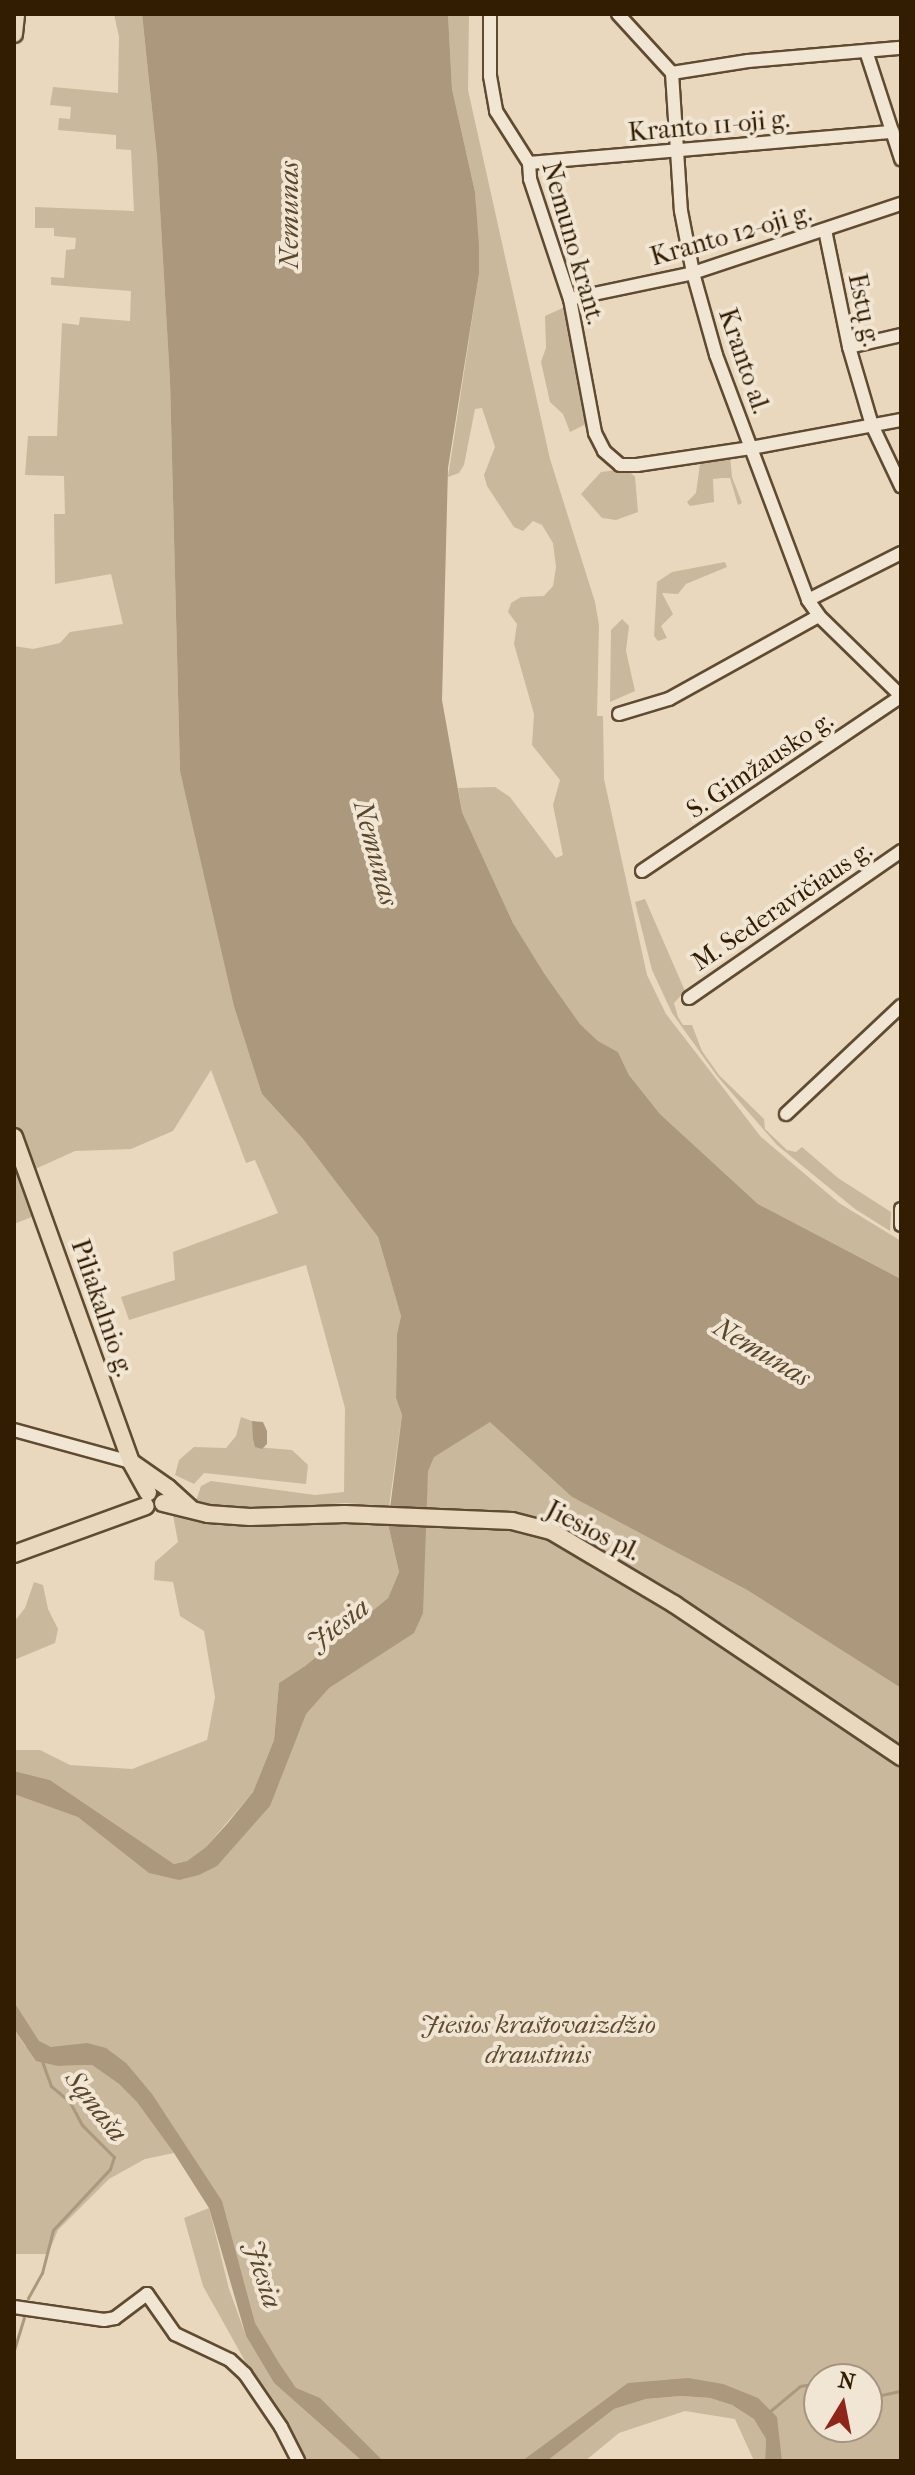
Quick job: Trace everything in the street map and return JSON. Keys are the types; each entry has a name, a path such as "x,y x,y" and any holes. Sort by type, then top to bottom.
{"main road":[{"path":"14,34 16,14"},
{"name":"Piliakalnio g.","path":"14,1137 131,1462 153,1501"},
{"path":"131,1462 191,1509"},
{"path":"14,1554 153,1501"},
{"name":"Jiesios pl.","path":"153,1501 250,1517 378,1515 532,1524 586,1549 714,1629 901,1757"}],"street":[{"name":"Nemuno krant.","path":"490,14 490,76 496,111 529,163 530,179 570,299 595,433 604,451 620,465 637,465 751,448"},
{"path":"618,14 672,73 748,61 901,48"},
{"path":"866,51 901,159"},
{"name":"Kranto al.","path":"672,73 681,211 693,273 716,355 808,600 819,616 901,696"},
{"name":"Kranto 11-oji g.","path":"529,163 893,132"},
{"name":"Kranto 12-oji g.","path":"570,299 693,273 901,204"},
{"name":"Estų g.","path":"825,230 849,347 872,425 901,486"},
{"path":"849,347 901,335"},
{"path":"751,448 901,420"},
{"path":"808,600 901,553"},
{"path":"619,714 669,699 819,616"},
{"name":"S. Gimžausko g.","path":"642,871 901,696"},
{"name":"M. Sederavičiaus g.","path":"689,998 901,851"},
{"path":"786,1114 901,1006"},
{"path":"901,1210 901,1225"},
{"path":"14,1430 131,1462"},
{"path":"14,2307 110,2319 147,2294 175,2334 230,2360 245,2374 281,2427 294,2460"}],"green space":[{"path":"114,14 142,14 157,157 170,381 180,771 262,1094 303,1139 378,1237 401,1316 397,1334 396,1398 402,1415 389,1506 345,1503 243,1511 200,1505 196,1501 201,1486 211,1481 315,1495 344,1492 345,1408 306,1265 129,1320 121,1297 175,1280 173,1252 278,1213 255,1160 246,1163 211,1070 173,1131 131,1149 75,1151 33,1170 14,1121 14,646 33,649 60,643 70,632 123,624 111,574 55,584 54,514 65,514 64,476 25,475 28,436 57,436 62,323 79,325 80,317 130,321 131,291 51,285 51,277 64,278 66,250 75,249 76,238 54,236 54,228 35,228 35,207 134,211 131,150 116,149 116,135 58,130 59,118 70,119 71,107 50,105 53,87 118,93 119,37"},
{"path":"448,14 469,14 468,90 550,459 595,602 599,625 597,716 603,716 604,779 647,975 666,1014 761,1137 839,1203 901,1241 901,1279 758,1204 660,1114 629,1075 618,1052 598,1041 580,1024 544,973 513,923 462,812 458,788 495,787 510,797 556,858 563,855 553,805 560,780 532,745 534,714 514,644 517,624 508,612 511,603 521,597 544,596 553,586 556,567 553,543 542,525 533,521 523,531 514,527 487,486 484,475 495,447 482,408 475,409 464,465 459,473 448,477 479,274 475,192 452,89"},
{"path":"567,306 586,424 570,432 563,414 550,402 541,362 546,348 545,316"},
{"path":"730,455 732,477 742,503 738,505 730,478 722,478 713,479 714,502 690,506 687,502 696,493 700,464"},
{"path":"601,472 630,472 635,477 638,512 616,520 602,518 581,494"},
{"path":"725,562 727,567 686,584 678,594 662,593 673,614 661,626 667,638 658,641 654,636 657,582 672,572"},
{"path":"622,619 629,626 626,651 635,691 610,702 611,630"},
{"path":"645,899 685,991 674,1003 678,1017 683,1025 692,1025 702,1051 719,1075 764,1119 765,1129 787,1150 796,1152 802,1147 838,1178 891,1212 890,1231 855,1209 777,1145 717,1076 672,1013 652,970 635,902"},
{"path":"14,1156 37,1215 14,1224"},
{"path":"241,1417 252,1421 256,1447 292,1450 308,1465 306,1484 204,1473 194,1484 175,1475 179,1460 194,1447 226,1448 236,1436"},
{"name":"Jiesios kraštovaizdžio draustinis","path":"490,1421 572,1497 747,1590 901,1688 901,2461 772,2461 763,2418 700,2390 621,2399 534,2461 374,2461 288,2388 248,2325 213,2205 128,2080 100,2062 53,2060 14,2013 14,1780 39,1786 152,1868 185,1871 242,1828 291,1719 401,1614 411,1466"},
{"path":"173,1515 237,1524 388,1524 399,1572 388,1598 305,1666 279,1683 274,1740 253,1792 206,1847 187,1861 174,1864 50,1780 14,1771 14,1750 40,1750 70,1765 132,1769 207,1740 215,1697 204,1631 180,1616 173,1582 154,1580 155,1562 178,1542"},
{"path":"34,1582 43,1585 48,1609 58,1629 55,1643 14,1660 14,1622 25,1608"},
{"path":"14,2029 25,2046 58,2066 92,2065 119,2084 138,2102 174,2153 145,2159 109,2179 58,2230 48,2254 14,2254"},
{"path":"209,2208 229,2289 246,2336 274,2383 362,2461 301,2461 203,2286 184,2218"},
{"path":"681,2396 710,2398 732,2405 755,2419 766,2439 765,2461 754,2461 735,2419 685,2411 619,2433 585,2461 547,2461 614,2409 646,2399"}],"water":[{"name":"Nemunas","path":"142,14 448,14 452,89 475,192 479,246 479,274 448,468 442,700 462,812 513,923 544,973 580,1024 598,1041 618,1052 629,1075 660,1114 758,1204 901,1279 901,1688 747,1590 572,1497 490,1422 434,1457 428,1471 423,1613 414,1633 329,1688 306,1714 270,1806 217,1866 179,1880 149,1873 78,1817 14,1794 14,1771 50,1780 174,1864 187,1861 206,1847 227,1824 253,1792 274,1740 279,1683 305,1666 388,1598 399,1572 388,1524 402,1415 396,1398 397,1334 401,1316 378,1237 303,1139 262,1094 234,1006 180,771 170,381 157,157"},
{"path":"252,1421 263,1422 267,1431 267,1444 262,1449 255,1447"},
{"path":"14,2002 39,2041 51,2047 87,2043 106,2048 126,2063 152,2094 222,2201 255,2323 279,2363 296,2388 320,2398 383,2461 362,2461 274,2383 246,2336 209,2208 174,2153 137,2102 119,2084 92,2065 58,2066 36,2061 14,2029"},
{"path":"688,2378 723,2384 758,2398 777,2417 782,2461 765,2461 766,2439 754,2419 732,2405 710,2398 681,2396 646,2399 614,2409 547,2461 522,2461 628,2383"}],"waterway":[{"name":"Sąnaša","path":"28,2298 42,2273 53,2230 110,2169 114,2157 82,2125 70,2102 51,2086 42,2061"},
{"name":"Sąnaša","path":"14,2350 24,2318"},
{"path":"769,2412 803,2386"},
{"path":"883,2395 901,2391"}],"water label":[{"name":"Jiesia","path":"338,1625"},
{"name":"Jiesia","path":"263,2274"}]}
